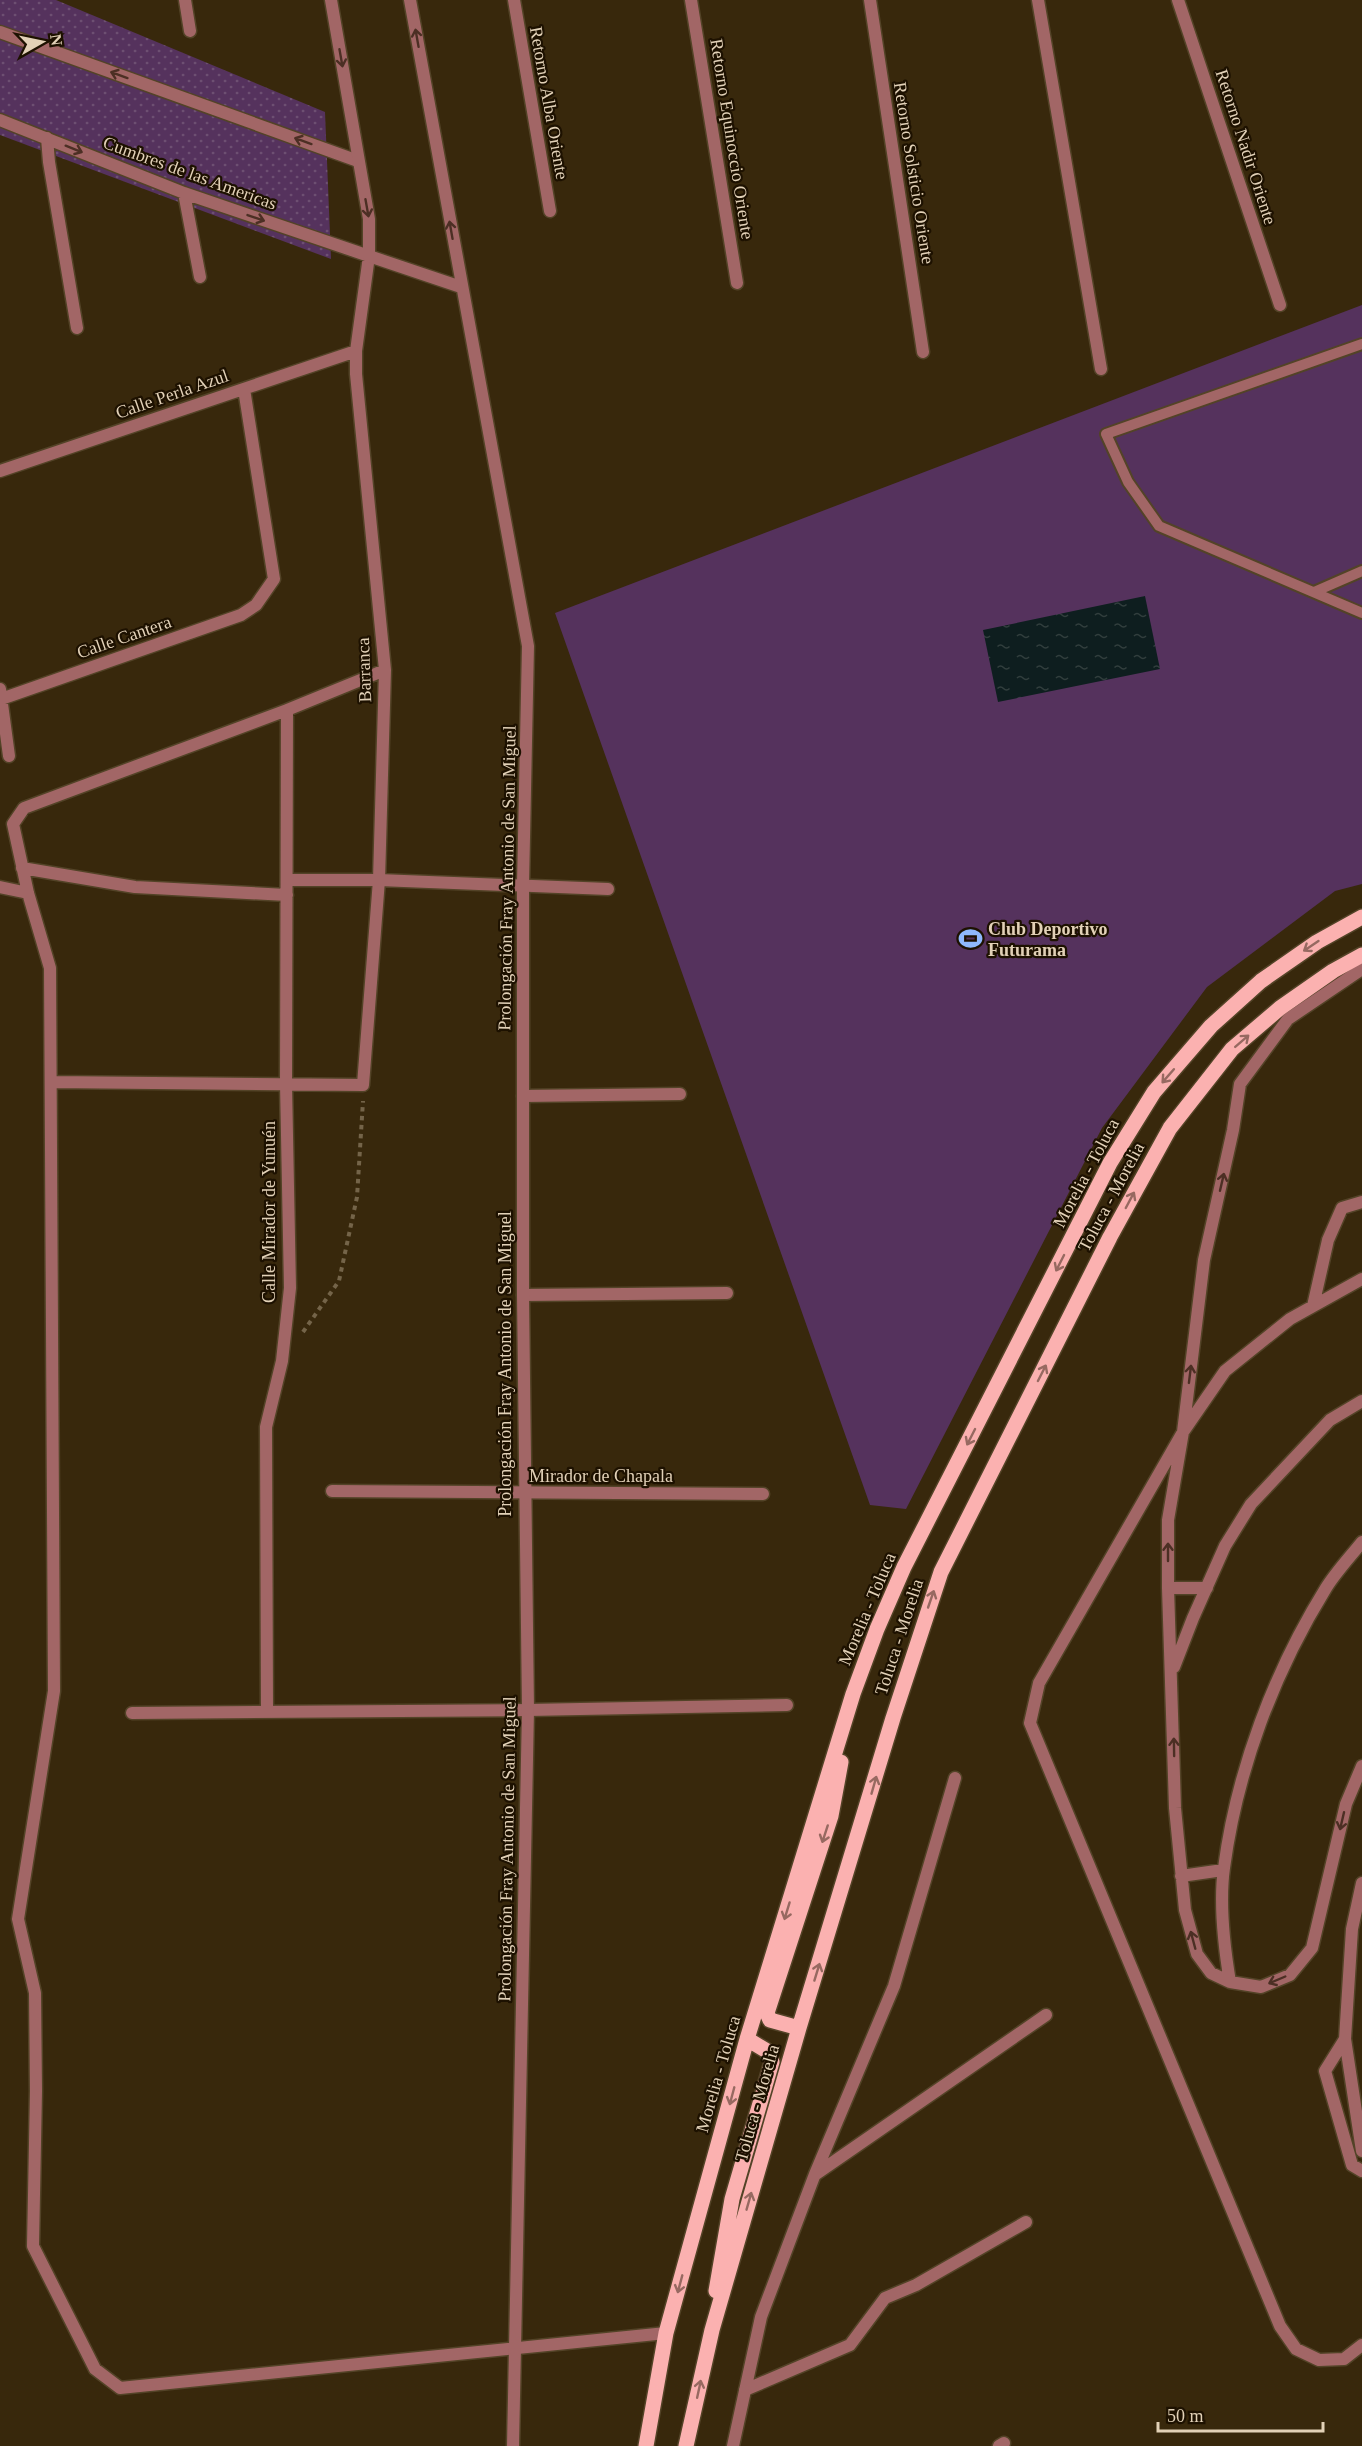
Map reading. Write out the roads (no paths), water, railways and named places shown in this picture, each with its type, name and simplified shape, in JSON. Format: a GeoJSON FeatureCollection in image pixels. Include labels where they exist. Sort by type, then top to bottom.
{"type":"FeatureCollection","features":[{"type":"Feature","properties":{"kind":"main road","name":"Morelia - Toluca"},"geometry":{"type":"LineString","coordinates":[[646,2446],[666,2333],[747,2039],[853,1694],[877,1629],[904,1567],[1110,1164],[1155,1092],[1211,1026],[1261,981],[1317,942],[1362,917]]}},
{"type":"Feature","properties":{"kind":"main road","name":"Toluca - Morelia"},"geometry":{"type":"LineString","coordinates":[[686,2446],[712,2330],[800,2028],[900,1695],[941,1572],[1135,1191],[1170,1128],[1232,1049],[1280,1008],[1333,971],[1362,955]]}},
{"type":"Feature","properties":{"kind":"main road"},"geometry":{"type":"LineString","coordinates":[[800,2028],[770,2020],[767,2013],[831,1816],[853,1694]]}},
{"type":"Feature","properties":{"kind":"main road"},"geometry":{"type":"LineString","coordinates":[[712,2330],[718,2267],[732,2199],[772,2062],[766,2051],[747,2039]]}},
{"type":"Feature","properties":{"kind":"street"},"geometry":{"type":"LineString","coordinates":[[185,0],[190,31]]}},
{"type":"Feature","properties":{"kind":"street","name":"Barranca"},"geometry":{"type":"LineString","coordinates":[[286,1084],[363,1085],[379,880],[385,670],[356,374],[356,351],[369,256],[369,219],[331,0]]}},
{"type":"Feature","properties":{"kind":"street","name":"Prolongación Fray Antonio de San Miguel"},"geometry":{"type":"LineString","coordinates":[[410,0],[528,646],[523,1096],[523,1494],[528,1710],[513,2446]]}},
{"type":"Feature","properties":{"kind":"street","name":"Retorno Alba Oriente"},"geometry":{"type":"LineString","coordinates":[[514,0],[550,211]]}},
{"type":"Feature","properties":{"kind":"street","name":"Retorno Equinoccio Oriente"},"geometry":{"type":"LineString","coordinates":[[691,0],[737,283]]}},
{"type":"Feature","properties":{"kind":"street","name":"Retorno Solsticio Oriente"},"geometry":{"type":"LineString","coordinates":[[870,0],[923,352]]}},
{"type":"Feature","properties":{"kind":"street"},"geometry":{"type":"LineString","coordinates":[[1038,0],[1101,369]]}},
{"type":"Feature","properties":{"kind":"street","name":"Retorno Nadir Oriente"},"geometry":{"type":"LineString","coordinates":[[1178,0],[1280,304]]}},
{"type":"Feature","properties":{"kind":"street"},"geometry":{"type":"LineString","coordinates":[[0,32],[358,161]]}},
{"type":"Feature","properties":{"kind":"street","name":"Cumbres de las Americas"},"geometry":{"type":"LineString","coordinates":[[0,120],[184,193],[461,287]]}},
{"type":"Feature","properties":{"kind":"street"},"geometry":{"type":"LineString","coordinates":[[47,138],[77,328]]}},
{"type":"Feature","properties":{"kind":"street"},"geometry":{"type":"LineString","coordinates":[[184,193],[200,277]]}},
{"type":"Feature","properties":{"kind":"street","name":"Calle Perla Azul"},"geometry":{"type":"LineString","coordinates":[[0,471],[356,351]]}},
{"type":"Feature","properties":{"kind":"street","name":"Calle Cantera"},"geometry":{"type":"LineString","coordinates":[[1,694],[241,615],[256,605],[274,579],[244,389]]}},
{"type":"Feature","properties":{"kind":"street"},"geometry":{"type":"LineString","coordinates":[[385,670],[287,710],[24,808],[13,824],[28,893],[50,968],[54,1691],[18,1919],[35,1993],[33,2246],[95,2369],[120,2388],[666,2333]]}},
{"type":"Feature","properties":{"kind":"street"},"geometry":{"type":"LineString","coordinates":[[1,694],[9,756]]}},
{"type":"Feature","properties":{"kind":"street","name":"Calle Mirador de Yunuén"},"geometry":{"type":"LineString","coordinates":[[267,1711],[266,1427],[282,1361],[290,1288],[286,1084],[287,710]]}},
{"type":"Feature","properties":{"kind":"street"},"geometry":{"type":"LineString","coordinates":[[22,868],[135,886],[287,895]]}},
{"type":"Feature","properties":{"kind":"street"},"geometry":{"type":"LineString","coordinates":[[288,880],[379,880],[608,889]]}},
{"type":"Feature","properties":{"kind":"street"},"geometry":{"type":"LineString","coordinates":[[0,888],[28,893]]}},
{"type":"Feature","properties":{"kind":"street"},"geometry":{"type":"LineString","coordinates":[[1362,969],[1288,1019],[1240,1084],[1233,1130],[1204,1260],[1183,1432],[1168,1520],[1168,1588],[1175,1808],[1181,1876],[1185,1911],[1197,1954],[1211,1973],[1230,1982],[1262,1987],[1290,1975],[1312,1948],[1347,1804],[1362,1766]]}},
{"type":"Feature","properties":{"kind":"street"},"geometry":{"type":"LineString","coordinates":[[51,1082],[286,1084]]}},
{"type":"Feature","properties":{"kind":"street"},"geometry":{"type":"LineString","coordinates":[[523,1096],[680,1094]]}},
{"type":"Feature","properties":{"kind":"street"},"geometry":{"type":"LineString","coordinates":[[1313,1306],[1328,1240],[1342,1208],[1362,1202]]}},
{"type":"Feature","properties":{"kind":"street"},"geometry":{"type":"LineString","coordinates":[[1362,1279],[1290,1319],[1225,1371],[1183,1432],[1039,1683],[1030,1723],[1280,2326],[1296,2349],[1319,2360],[1344,2359],[1362,2345]]}},
{"type":"Feature","properties":{"kind":"street"},"geometry":{"type":"LineString","coordinates":[[523,1296],[727,1293]]}},
{"type":"Feature","properties":{"kind":"street"},"geometry":{"type":"LineString","coordinates":[[1172,1671],[1225,1546],[1251,1504],[1330,1420],[1362,1401]]}},
{"type":"Feature","properties":{"kind":"street","name":"Mirador de Chapala"},"geometry":{"type":"LineString","coordinates":[[332,1491],[763,1494]]}},
{"type":"Feature","properties":{"kind":"street"},"geometry":{"type":"LineString","coordinates":[[1230,1982],[1223,1945],[1223,1870],[1241,1778],[1277,1680],[1326,1587],[1362,1542]]}},
{"type":"Feature","properties":{"kind":"street"},"geometry":{"type":"LineString","coordinates":[[1168,1588],[1207,1588]]}},
{"type":"Feature","properties":{"kind":"street"},"geometry":{"type":"LineString","coordinates":[[132,1713],[528,1710],[787,1705]]}},
{"type":"Feature","properties":{"kind":"street"},"geometry":{"type":"LineString","coordinates":[[734,2446],[760,2317],[814,2174],[894,1986],[955,1778]]}},
{"type":"Feature","properties":{"kind":"street"},"geometry":{"type":"LineString","coordinates":[[1181,1876],[1223,1870]]}},
{"type":"Feature","properties":{"kind":"street"},"geometry":{"type":"LineString","coordinates":[[1362,1883],[1352,1929],[1345,2039],[1362,2151]]}},
{"type":"Feature","properties":{"kind":"street"},"geometry":{"type":"LineString","coordinates":[[814,2174],[1046,2015]]}},
{"type":"Feature","properties":{"kind":"street"},"geometry":{"type":"LineString","coordinates":[[1345,2039],[1325,2071],[1352,2165],[1362,2171]]}},
{"type":"Feature","properties":{"kind":"street"},"geometry":{"type":"LineString","coordinates":[[745,2390],[850,2344],[885,2298],[916,2285],[1026,2222]]}},
{"type":"Feature","properties":{"kind":"lane"},"geometry":{"type":"LineString","coordinates":[[1362,344],[1106,434],[1128,482],[1158,526],[1362,613]]}},
{"type":"Feature","properties":{"kind":"lane"},"geometry":{"type":"LineString","coordinates":[[1314,592],[1362,572]]}},
{"type":"Feature","properties":{"kind":"water"},"geometry":{"type":"Polygon","coordinates":[[[1145,596],[1160,669],[998,702],[983,630],[1145,596]]]}},
{"type":"Feature","properties":{"kind":"place","name":"Club Deportivo Futurama"},"geometry":{"type":"Point","coordinates":[970,939]}}]}
